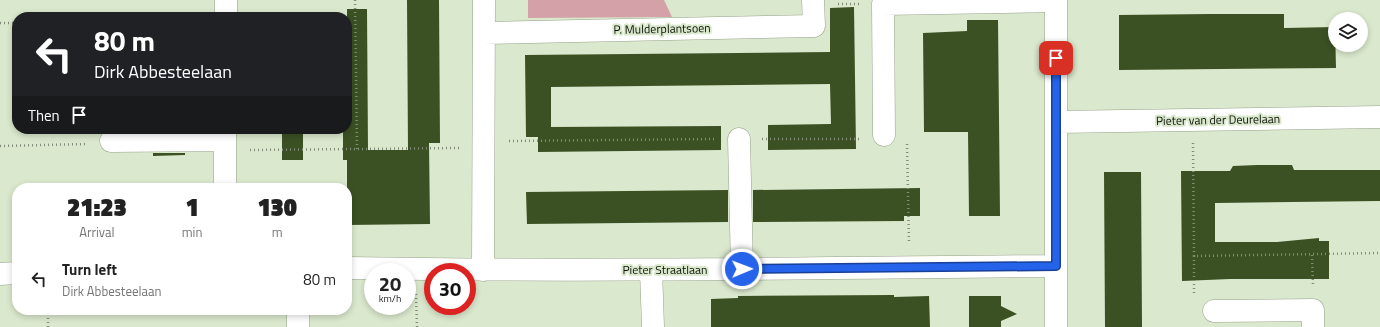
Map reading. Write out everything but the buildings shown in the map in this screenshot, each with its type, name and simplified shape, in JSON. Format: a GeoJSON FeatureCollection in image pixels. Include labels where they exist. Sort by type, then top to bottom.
{"type":"FeatureCollection","features":[{"type":"Feature","properties":{"kind":"street"},"geometry":{"type":"LineString","coordinates":[[226,0],[226,12]]}},
{"type":"Feature","properties":{"kind":"street"},"geometry":{"type":"LineString","coordinates":[[483,270],[484,0]]}},
{"type":"Feature","properties":{"kind":"street"},"geometry":{"type":"LineString","coordinates":[[884,136],[883,4],[1056,1],[1056,327]]}},
{"type":"Feature","properties":{"kind":"street","name":"P. Mulderplantsoen"},"geometry":{"type":"LineString","coordinates":[[484,33],[814,26],[813,2]]}},
{"type":"Feature","properties":{"kind":"street","name":"Pieter van der Deurelaan"},"geometry":{"type":"LineString","coordinates":[[1057,122],[1380,117]]}},
{"type":"Feature","properties":{"kind":"street"},"geometry":{"type":"LineString","coordinates":[[739,138],[742,269]]}},
{"type":"Feature","properties":{"kind":"street"},"geometry":{"type":"LineString","coordinates":[[102,142],[225,140],[225,183]]}},
{"type":"Feature","properties":{"kind":"street","name":"Pieter Straatlaan"},"geometry":{"type":"LineString","coordinates":[[416,269],[651,270],[1056,266]]}},
{"type":"Feature","properties":{"kind":"street","name":"Pieter Straatlaan"},"geometry":{"type":"LineString","coordinates":[[352,268],[364,268]]}},
{"type":"Feature","properties":{"kind":"street"},"geometry":{"type":"LineString","coordinates":[[651,270],[653,327]]}},
{"type":"Feature","properties":{"kind":"street"},"geometry":{"type":"LineString","coordinates":[[0,274],[12,273]]}},
{"type":"Feature","properties":{"kind":"street"},"geometry":{"type":"LineString","coordinates":[[1214,311],[1313,319]]}},
{"type":"Feature","properties":{"kind":"street"},"geometry":{"type":"LineString","coordinates":[[298,315],[298,327]]}},
{"type":"Feature","properties":{"kind":"path"},"geometry":{"type":"LineString","coordinates":[[355,0],[357,149]]}},
{"type":"Feature","properties":{"kind":"path"},"geometry":{"type":"LineString","coordinates":[[813,2],[883,4]]}},
{"type":"Feature","properties":{"kind":"path"},"geometry":{"type":"LineString","coordinates":[[0,23],[12,23]]}},
{"type":"Feature","properties":{"kind":"path"},"geometry":{"type":"LineString","coordinates":[[1193,120],[1194,296]]}},
{"type":"Feature","properties":{"kind":"path"},"geometry":{"type":"LineString","coordinates":[[225,140],[357,149],[483,148],[504,141],[860,138],[907,135],[910,268]]}},
{"type":"Feature","properties":{"kind":"path"},"geometry":{"type":"LineString","coordinates":[[0,146],[102,142]]}},
{"type":"Feature","properties":{"kind":"path"},"geometry":{"type":"LineString","coordinates":[[1194,256],[1380,254]]}},
{"type":"Feature","properties":{"kind":"path"},"geometry":{"type":"LineString","coordinates":[[1312,255],[1313,319]]}},
{"type":"Feature","properties":{"kind":"path"},"geometry":{"type":"LineString","coordinates":[[416,269],[417,327]]}},
{"type":"Feature","properties":{"kind":"path"},"geometry":{"type":"LineString","coordinates":[[48,315],[48,327]]}},
{"type":"Feature","properties":{"kind":"shaded area"},"geometry":{"type":"Polygon","coordinates":[[[528,0],[664,0],[672,17],[528,18],[528,0]]]}},
{"type":"Feature","properties":{"kind":"route"},"geometry":{"type":"LineString","coordinates":[[742,269],[1056,266],[1056,58]]}}]}
